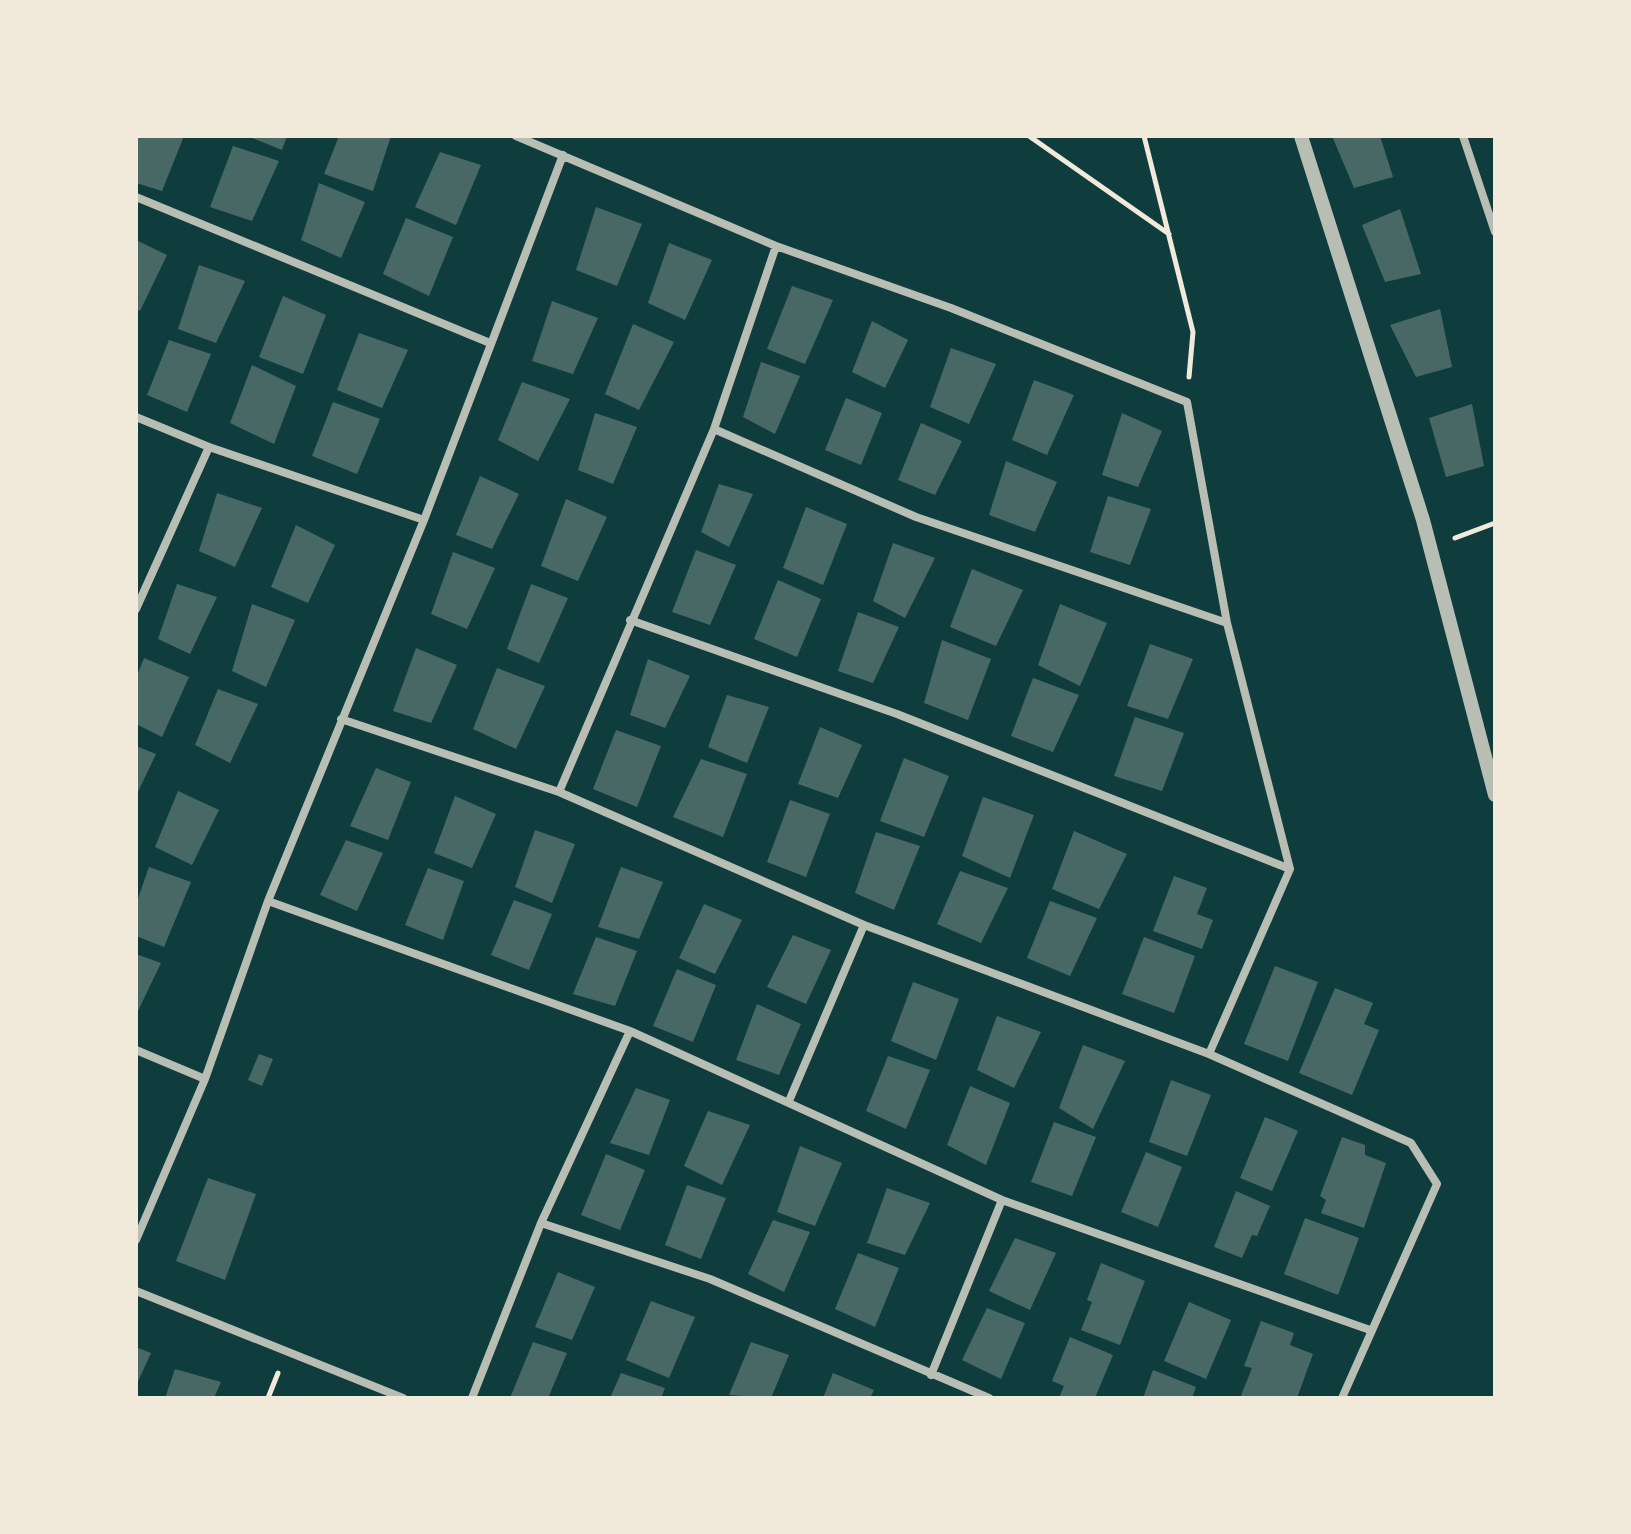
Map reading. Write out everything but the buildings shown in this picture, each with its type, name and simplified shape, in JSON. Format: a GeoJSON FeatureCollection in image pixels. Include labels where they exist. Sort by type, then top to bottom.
{"type":"FeatureCollection","features":[{"type":"Feature","properties":{"kind":"street"},"geometry":{"type":"LineString","coordinates":[[516,136],[776,246],[951,308],[1187,402],[1227,623],[1290,869],[1209,1054]]}},
{"type":"Feature","properties":{"kind":"street"},"geometry":{"type":"LineString","coordinates":[[1301,136],[1430,546],[1495,795]]}},
{"type":"Feature","properties":{"kind":"street"},"geometry":{"type":"LineString","coordinates":[[1463,136],[1495,232]]}},
{"type":"Feature","properties":{"kind":"street"},"geometry":{"type":"LineString","coordinates":[[136,1240],[205,1079],[268,901],[424,520],[563,155]]}},
{"type":"Feature","properties":{"kind":"street"},"geometry":{"type":"LineString","coordinates":[[136,197],[490,343]]}},
{"type":"Feature","properties":{"kind":"street"},"geometry":{"type":"LineString","coordinates":[[559,792],[714,429],[776,246]]}},
{"type":"Feature","properties":{"kind":"street"},"geometry":{"type":"LineString","coordinates":[[136,417],[209,447],[424,520]]}},
{"type":"Feature","properties":{"kind":"street"},"geometry":{"type":"LineString","coordinates":[[714,429],[916,517],[1227,623]]}},
{"type":"Feature","properties":{"kind":"street"},"geometry":{"type":"LineString","coordinates":[[136,609],[209,447]]}},
{"type":"Feature","properties":{"kind":"street"},"geometry":{"type":"LineString","coordinates":[[630,620],[897,714],[1290,869]]}},
{"type":"Feature","properties":{"kind":"street"},"geometry":{"type":"LineString","coordinates":[[341,719],[559,792],[864,925],[1209,1054],[1411,1143],[1437,1184],[1342,1398]]}},
{"type":"Feature","properties":{"kind":"street"},"geometry":{"type":"LineString","coordinates":[[268,901],[630,1031],[1002,1200],[1370,1330]]}},
{"type":"Feature","properties":{"kind":"street"},"geometry":{"type":"LineString","coordinates":[[789,1101],[864,925]]}},
{"type":"Feature","properties":{"kind":"street"},"geometry":{"type":"LineString","coordinates":[[472,1398],[541,1223],[630,1031]]}},
{"type":"Feature","properties":{"kind":"street"},"geometry":{"type":"LineString","coordinates":[[136,1050],[205,1079]]}},
{"type":"Feature","properties":{"kind":"street"},"geometry":{"type":"LineString","coordinates":[[931,1375],[1002,1200]]}},
{"type":"Feature","properties":{"kind":"street"},"geometry":{"type":"LineString","coordinates":[[541,1223],[710,1279],[989,1398]]}},
{"type":"Feature","properties":{"kind":"street"},"geometry":{"type":"LineString","coordinates":[[136,1291],[403,1398]]}},
{"type":"Feature","properties":{"kind":"path"},"geometry":{"type":"LineString","coordinates":[[1029,136],[1169,234]]}},
{"type":"Feature","properties":{"kind":"path"},"geometry":{"type":"LineString","coordinates":[[1144,136],[1193,332],[1187,402]]}},
{"type":"Feature","properties":{"kind":"path"},"geometry":{"type":"LineString","coordinates":[[1430,546],[1495,523]]}}]}
